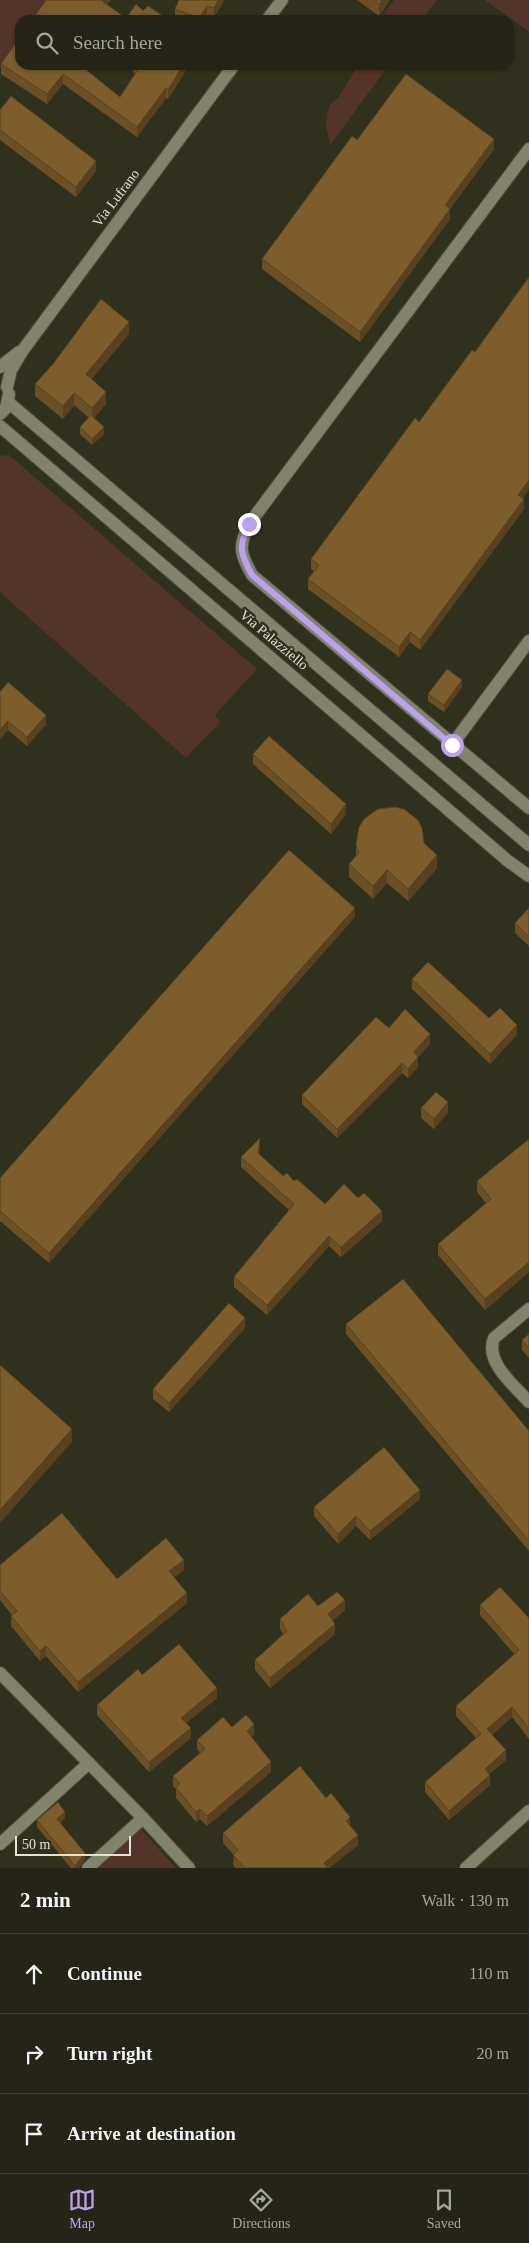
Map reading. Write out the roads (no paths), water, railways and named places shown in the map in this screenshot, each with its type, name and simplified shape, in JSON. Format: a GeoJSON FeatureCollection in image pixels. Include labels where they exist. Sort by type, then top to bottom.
{"type":"FeatureCollection","features":[{"type":"Feature","properties":{"kind":"street"},"geometry":{"type":"LineString","coordinates":[[271,15],[282,0]]}},
{"type":"Feature","properties":{"kind":"street","name":"Via Lufrano"},"geometry":{"type":"LineString","coordinates":[[23,350],[230,70]]}},
{"type":"Feature","properties":{"kind":"street"},"geometry":{"type":"LineString","coordinates":[[529,149],[249,524],[241,542],[242,557],[252,575],[529,808]]}},
{"type":"Feature","properties":{"kind":"street"},"geometry":{"type":"LineString","coordinates":[[0,367],[23,350]]}},
{"type":"Feature","properties":{"kind":"street"},"geometry":{"type":"LineString","coordinates":[[0,414],[8,402],[4,383],[23,350]]}},
{"type":"Feature","properties":{"kind":"street","name":"Via Palazziello"},"geometry":{"type":"LineString","coordinates":[[8,402],[529,845]]}},
{"type":"Feature","properties":{"kind":"street","name":"Via Palazziello"},"geometry":{"type":"LineString","coordinates":[[0,426],[508,861],[529,876]]}},
{"type":"Feature","properties":{"kind":"street"},"geometry":{"type":"LineString","coordinates":[[452,745],[529,641]]}},
{"type":"Feature","properties":{"kind":"street"},"geometry":{"type":"LineString","coordinates":[[529,1309],[494,1338],[492,1354],[496,1363],[529,1402]]}},
{"type":"Feature","properties":{"kind":"street"},"geometry":{"type":"LineString","coordinates":[[0,1672],[143,1818],[187,1867]]}},
{"type":"Feature","properties":{"kind":"street"},"geometry":{"type":"LineString","coordinates":[[0,1844],[89,1763]]}},
{"type":"Feature","properties":{"kind":"street"},"geometry":{"type":"LineString","coordinates":[[466,1868],[529,1811]]}},
{"type":"Feature","properties":{"kind":"street"},"geometry":{"type":"LineString","coordinates":[[88,1868],[143,1818]]}}]}
